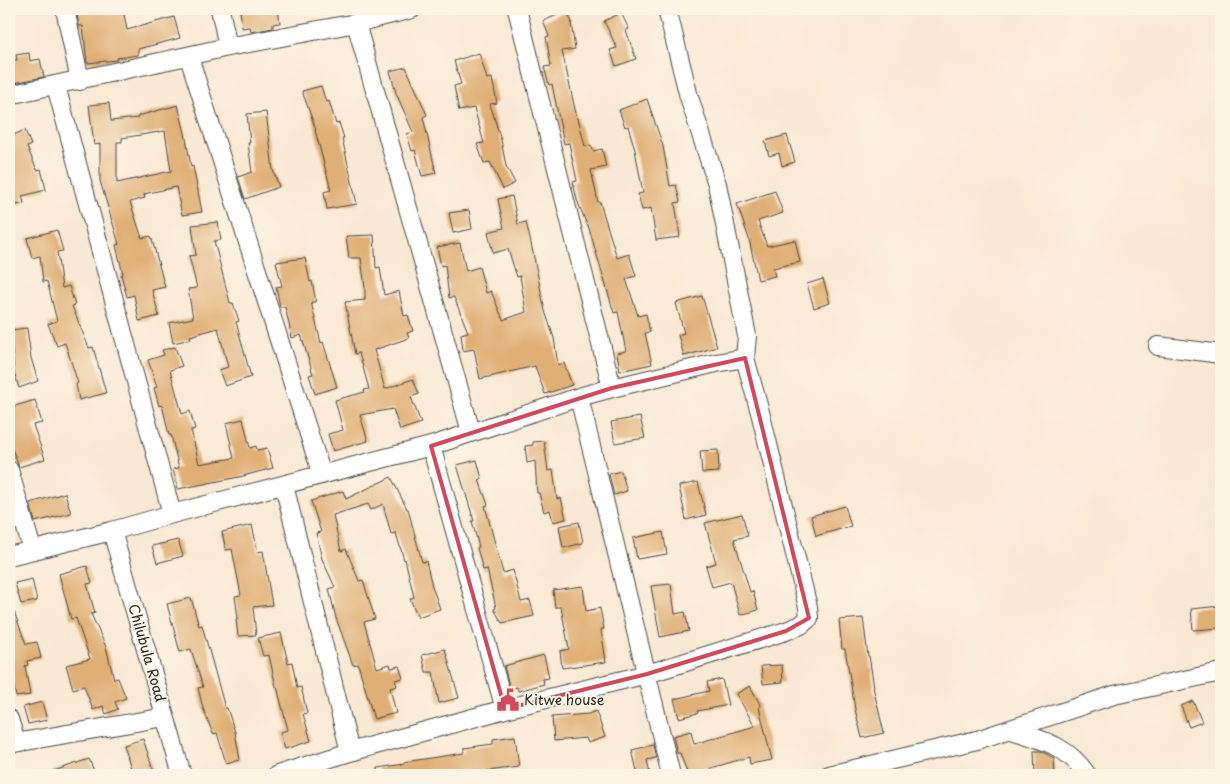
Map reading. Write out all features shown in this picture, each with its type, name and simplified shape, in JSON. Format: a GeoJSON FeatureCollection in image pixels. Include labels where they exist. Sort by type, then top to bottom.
{"type":"FeatureCollection","features":[{"type":"Feature","properties":{"kind":"street"},"geometry":{"type":"LineString","coordinates":[[65,9],[80,81]]}},
{"type":"Feature","properties":{"kind":"street"},"geometry":{"type":"LineString","coordinates":[[220,9],[228,47]]}},
{"type":"Feature","properties":{"kind":"street"},"geometry":{"type":"LineString","coordinates":[[9,95],[366,17],[412,9]]}},
{"type":"Feature","properties":{"kind":"street"},"geometry":{"type":"LineString","coordinates":[[517,9],[612,388]]}},
{"type":"Feature","properties":{"kind":"street"},"geometry":{"type":"LineString","coordinates":[[277,775],[350,752],[505,709],[647,674],[786,631],[801,625],[809,618],[808,607],[761,416],[745,358],[748,336],[716,184],[690,97],[667,9]]}},
{"type":"Feature","properties":{"kind":"street"},"geometry":{"type":"LineString","coordinates":[[366,17],[471,432]]}},
{"type":"Feature","properties":{"kind":"street"},"geometry":{"type":"LineString","coordinates":[[189,56],[322,475]]}},
{"type":"Feature","properties":{"kind":"street"},"geometry":{"type":"LineString","coordinates":[[56,86],[172,514]]}},
{"type":"Feature","properties":{"kind":"street"},"geometry":{"type":"LineString","coordinates":[[1158,346],[1221,354]]}},
{"type":"Feature","properties":{"kind":"street"},"geometry":{"type":"LineString","coordinates":[[9,556],[112,531],[431,446],[612,388],[716,363],[745,358]]}},
{"type":"Feature","properties":{"kind":"street"},"geometry":{"type":"LineString","coordinates":[[579,398],[671,775]]}},
{"type":"Feature","properties":{"kind":"street"},"geometry":{"type":"LineString","coordinates":[[431,446],[505,709]]}},
{"type":"Feature","properties":{"kind":"street"},"geometry":{"type":"LineString","coordinates":[[9,470],[32,549]]}},
{"type":"Feature","properties":{"kind":"street"},"geometry":{"type":"LineString","coordinates":[[284,485],[350,752]]}},
{"type":"Feature","properties":{"kind":"street","name":"Chilubula Road"},"geometry":{"type":"LineString","coordinates":[[112,531],[182,775]]}},
{"type":"Feature","properties":{"kind":"street"},"geometry":{"type":"LineString","coordinates":[[829,775],[977,740],[1114,695],[1221,672]]}},
{"type":"Feature","properties":{"kind":"street"},"geometry":{"type":"LineString","coordinates":[[9,719],[12,743],[165,717]]}},
{"type":"Feature","properties":{"kind":"street"},"geometry":{"type":"LineString","coordinates":[[1011,730],[1051,742],[1071,755],[1087,775]]}},
{"type":"Feature","properties":{"kind":"highlighted area"},"geometry":{"type":"Polygon","coordinates":[[[745,358],[809,618],[786,631],[647,674],[505,709],[431,446],[612,388],[745,358]]]}},
{"type":"Feature","properties":{"kind":"building"},"geometry":{"type":"Polygon","coordinates":[[[76,9],[123,9],[127,30],[174,17],[180,38],[138,49],[138,55],[117,58],[117,60],[87,63],[83,26],[79,26],[76,9]]]}},
{"type":"Feature","properties":{"kind":"building"},"geometry":{"type":"Polygon","coordinates":[[[240,9],[278,9],[280,23],[273,24],[273,28],[251,32],[250,27],[242,28],[240,9]]]}},
{"type":"Feature","properties":{"kind":"building"},"geometry":{"type":"Polygon","coordinates":[[[567,11],[572,23],[575,49],[562,51],[577,118],[585,146],[591,145],[593,151],[602,149],[606,167],[591,170],[598,202],[600,202],[617,258],[629,254],[636,276],[626,279],[638,316],[646,314],[650,332],[645,333],[652,364],[620,371],[617,353],[626,351],[618,312],[614,313],[588,225],[577,200],[573,182],[577,181],[569,143],[564,144],[552,84],[549,85],[544,67],[551,66],[546,37],[549,36],[543,21],[567,11]]]}},
{"type":"Feature","properties":{"kind":"building"},"geometry":{"type":"Polygon","coordinates":[[[621,13],[629,29],[626,30],[636,59],[616,66],[610,50],[617,48],[604,21],[621,13]]]}},
{"type":"Feature","properties":{"kind":"building"},"geometry":{"type":"Polygon","coordinates":[[[29,53],[30,61],[40,59],[44,77],[9,84],[9,61],[17,60],[16,55],[29,53]]]}},
{"type":"Feature","properties":{"kind":"building"},"geometry":{"type":"Polygon","coordinates":[[[479,53],[487,79],[492,78],[497,103],[490,104],[501,140],[506,166],[515,183],[503,189],[490,162],[484,163],[477,144],[484,143],[474,108],[459,111],[454,86],[461,84],[454,61],[479,53]]]}},
{"type":"Feature","properties":{"kind":"building"},"geometry":{"type":"Polygon","coordinates":[[[406,67],[427,115],[423,117],[436,173],[422,176],[415,150],[412,151],[407,134],[413,132],[396,93],[390,71],[406,67]]]}},
{"type":"Feature","properties":{"kind":"building"},"geometry":{"type":"Polygon","coordinates":[[[321,86],[326,102],[329,101],[336,124],[339,123],[344,138],[342,138],[357,204],[327,209],[324,192],[331,190],[316,130],[302,91],[321,86]]]}},
{"type":"Feature","properties":{"kind":"building"},"geometry":{"type":"Polygon","coordinates":[[[647,99],[663,146],[670,186],[676,185],[680,202],[675,203],[680,237],[656,240],[651,208],[642,210],[638,194],[643,193],[635,150],[628,126],[625,127],[619,110],[647,99]]]}},
{"type":"Feature","properties":{"kind":"building"},"geometry":{"type":"Polygon","coordinates":[[[109,103],[111,121],[138,118],[138,116],[178,105],[202,212],[182,215],[176,187],[144,194],[145,198],[130,202],[142,238],[151,236],[165,287],[152,290],[159,316],[139,321],[134,295],[127,297],[116,245],[119,244],[100,181],[100,144],[94,145],[89,105],[109,103]],[[165,131],[122,138],[122,142],[117,142],[117,183],[171,171],[165,131]]]}},
{"type":"Feature","properties":{"kind":"building"},"geometry":{"type":"Polygon","coordinates":[[[266,112],[273,170],[279,187],[245,199],[238,177],[252,172],[247,114],[266,112]]]}},
{"type":"Feature","properties":{"kind":"building"},"geometry":{"type":"Polygon","coordinates":[[[25,130],[31,145],[27,147],[37,170],[41,169],[46,190],[22,196],[24,203],[9,207],[9,163],[11,163],[9,137],[25,130]]]}},
{"type":"Feature","properties":{"kind":"building"},"geometry":{"type":"Polygon","coordinates":[[[787,135],[795,162],[782,166],[779,153],[769,156],[765,141],[787,135]]]}},
{"type":"Feature","properties":{"kind":"building"},"geometry":{"type":"Polygon","coordinates":[[[775,191],[783,213],[758,221],[767,246],[795,240],[800,262],[773,268],[775,276],[758,280],[749,239],[737,204],[775,191]]]}},
{"type":"Feature","properties":{"kind":"building"},"geometry":{"type":"Polygon","coordinates":[[[512,196],[518,224],[526,222],[545,311],[554,338],[558,365],[564,363],[572,385],[545,394],[535,366],[480,379],[474,349],[463,351],[461,334],[468,332],[454,297],[449,298],[445,265],[441,266],[437,247],[460,243],[466,271],[479,267],[486,293],[491,291],[503,320],[526,312],[520,276],[517,277],[508,249],[493,253],[488,232],[504,228],[498,199],[512,196]]]}},
{"type":"Feature","properties":{"kind":"building"},"geometry":{"type":"Polygon","coordinates":[[[469,210],[472,229],[453,233],[449,213],[469,210]]]}},
{"type":"Feature","properties":{"kind":"building"},"geometry":{"type":"Polygon","coordinates":[[[218,222],[221,240],[214,241],[230,303],[233,303],[239,321],[236,322],[251,377],[225,386],[219,370],[228,367],[218,328],[190,336],[191,339],[173,343],[169,323],[193,318],[188,289],[197,288],[189,256],[196,255],[192,225],[218,222]]]}},
{"type":"Feature","properties":{"kind":"building"},"geometry":{"type":"Polygon","coordinates":[[[57,230],[63,251],[57,252],[62,288],[69,286],[75,305],[72,306],[89,348],[93,347],[106,393],[79,400],[76,384],[78,383],[65,343],[57,346],[48,324],[57,321],[47,281],[43,282],[40,256],[32,258],[27,238],[57,230]]]}},
{"type":"Feature","properties":{"kind":"building"},"geometry":{"type":"Polygon","coordinates":[[[374,235],[376,268],[380,267],[384,295],[399,291],[404,316],[408,315],[413,331],[407,333],[409,338],[374,350],[385,389],[413,379],[419,394],[411,397],[421,423],[400,430],[393,409],[360,415],[368,441],[333,451],[328,434],[343,430],[335,400],[365,392],[364,390],[369,389],[359,353],[355,354],[345,302],[365,300],[361,258],[349,258],[346,236],[374,235]]]}},
{"type":"Feature","properties":{"kind":"building"},"geometry":{"type":"Polygon","coordinates":[[[305,258],[316,302],[311,302],[321,343],[323,342],[337,387],[315,394],[309,375],[313,374],[301,335],[292,338],[285,307],[280,307],[276,287],[282,286],[276,262],[305,258]]]}},
{"type":"Feature","properties":{"kind":"building"},"geometry":{"type":"Polygon","coordinates":[[[823,279],[830,303],[814,308],[807,284],[823,279]]]}},
{"type":"Feature","properties":{"kind":"building"},"geometry":{"type":"Polygon","coordinates":[[[702,296],[717,347],[684,356],[678,335],[684,333],[676,303],[702,296]]]}},
{"type":"Feature","properties":{"kind":"building"},"geometry":{"type":"Polygon","coordinates":[[[27,328],[31,358],[38,381],[19,388],[14,372],[10,330],[27,328]]]}},
{"type":"Feature","properties":{"kind":"building"},"geometry":{"type":"Polygon","coordinates":[[[175,347],[182,366],[170,370],[182,414],[190,411],[195,429],[191,430],[199,464],[234,458],[226,423],[243,419],[250,448],[256,446],[257,450],[267,448],[273,468],[178,489],[173,469],[179,468],[162,405],[159,406],[154,388],[157,387],[148,360],[164,355],[162,350],[175,347]]]}},
{"type":"Feature","properties":{"kind":"building"},"geometry":{"type":"Polygon","coordinates":[[[35,400],[42,423],[33,425],[45,459],[19,467],[9,441],[9,408],[35,400]]]}},
{"type":"Feature","properties":{"kind":"building"},"geometry":{"type":"Polygon","coordinates":[[[640,417],[645,438],[615,443],[611,422],[640,417]]]}},
{"type":"Feature","properties":{"kind":"building"},"geometry":{"type":"Polygon","coordinates":[[[544,441],[548,471],[553,470],[557,499],[561,498],[566,519],[553,522],[550,510],[544,512],[539,493],[537,493],[535,461],[527,463],[525,446],[533,445],[533,442],[544,441]]]}},
{"type":"Feature","properties":{"kind":"building"},"geometry":{"type":"Polygon","coordinates":[[[718,450],[719,472],[702,473],[700,451],[718,450]]]}},
{"type":"Feature","properties":{"kind":"building"},"geometry":{"type":"Polygon","coordinates":[[[477,460],[482,479],[479,480],[488,505],[485,506],[503,573],[513,570],[521,602],[530,600],[534,616],[502,623],[494,609],[496,608],[487,569],[483,570],[472,521],[474,521],[457,465],[477,460]]]}},
{"type":"Feature","properties":{"kind":"building"},"geometry":{"type":"Polygon","coordinates":[[[621,471],[627,491],[614,495],[609,474],[621,471]]]}},
{"type":"Feature","properties":{"kind":"building"},"geometry":{"type":"Polygon","coordinates":[[[391,477],[408,509],[422,562],[426,561],[440,609],[418,617],[410,599],[414,597],[405,559],[396,533],[391,534],[383,504],[371,510],[368,504],[333,515],[341,551],[346,549],[359,581],[363,580],[375,619],[364,622],[377,668],[390,664],[391,668],[399,666],[403,678],[395,680],[397,686],[390,688],[396,713],[374,719],[358,664],[353,665],[336,618],[329,589],[335,587],[322,559],[316,533],[321,532],[311,501],[343,491],[346,499],[391,477]]]}},
{"type":"Feature","properties":{"kind":"building"},"geometry":{"type":"Polygon","coordinates":[[[698,482],[706,515],[686,520],[679,486],[698,482]]]}},
{"type":"Feature","properties":{"kind":"building"},"geometry":{"type":"Polygon","coordinates":[[[65,493],[71,513],[35,522],[30,503],[65,493]]]}},
{"type":"Feature","properties":{"kind":"building"},"geometry":{"type":"Polygon","coordinates":[[[845,506],[851,526],[816,536],[811,516],[845,506]]]}},
{"type":"Feature","properties":{"kind":"building"},"geometry":{"type":"Polygon","coordinates":[[[742,514],[748,536],[734,539],[750,592],[753,591],[758,610],[740,615],[731,582],[712,587],[706,566],[716,563],[705,523],[742,514]]]}},
{"type":"Feature","properties":{"kind":"building"},"geometry":{"type":"Polygon","coordinates":[[[579,522],[583,543],[563,548],[559,526],[579,522]]]}},
{"type":"Feature","properties":{"kind":"building"},"geometry":{"type":"Polygon","coordinates":[[[252,525],[258,552],[263,551],[272,605],[253,607],[256,635],[238,636],[235,596],[241,595],[232,549],[226,550],[222,532],[252,525]]]}},
{"type":"Feature","properties":{"kind":"building"},"geometry":{"type":"Polygon","coordinates":[[[663,532],[667,554],[637,559],[633,538],[663,532]]]}},
{"type":"Feature","properties":{"kind":"building"},"geometry":{"type":"Polygon","coordinates":[[[178,540],[183,556],[157,563],[152,546],[178,540]]]}},
{"type":"Feature","properties":{"kind":"building"},"geometry":{"type":"Polygon","coordinates":[[[87,566],[92,583],[87,584],[95,613],[91,614],[106,647],[114,679],[118,678],[126,698],[115,702],[118,709],[106,714],[103,706],[93,710],[84,686],[73,689],[66,665],[90,659],[76,618],[71,619],[59,574],[87,566]]]}},
{"type":"Feature","properties":{"kind":"building"},"geometry":{"type":"Polygon","coordinates":[[[32,579],[37,601],[21,604],[15,583],[32,579]]]}},
{"type":"Feature","properties":{"kind":"building"},"geometry":{"type":"Polygon","coordinates":[[[671,584],[675,614],[685,612],[689,631],[660,637],[651,586],[671,584]]]}},
{"type":"Feature","properties":{"kind":"building"},"geometry":{"type":"Polygon","coordinates":[[[583,586],[586,611],[600,608],[604,629],[601,629],[606,662],[562,668],[560,651],[569,649],[561,607],[555,607],[553,590],[583,586]]]}},
{"type":"Feature","properties":{"kind":"building"},"geometry":{"type":"Polygon","coordinates":[[[191,598],[199,626],[202,625],[225,708],[227,708],[235,732],[240,760],[226,763],[217,733],[213,734],[203,708],[198,688],[203,687],[191,649],[180,652],[167,604],[191,598]]]}},
{"type":"Feature","properties":{"kind":"building"},"geometry":{"type":"Polygon","coordinates":[[[10,601],[26,644],[37,642],[41,658],[27,661],[28,665],[25,666],[30,695],[16,697],[11,666],[9,667],[10,601]]]}},
{"type":"Feature","properties":{"kind":"building"},"geometry":{"type":"Polygon","coordinates":[[[1221,606],[1221,628],[1193,630],[1191,609],[1221,606]]]}},
{"type":"Feature","properties":{"kind":"building"},"geometry":{"type":"Polygon","coordinates":[[[863,618],[873,687],[884,733],[862,738],[845,649],[842,649],[839,620],[863,618]]]}},
{"type":"Feature","properties":{"kind":"building"},"geometry":{"type":"Polygon","coordinates":[[[281,633],[288,663],[292,662],[297,688],[301,687],[307,713],[303,714],[311,741],[285,749],[280,732],[288,730],[269,655],[263,656],[258,638],[281,633]]]}},
{"type":"Feature","properties":{"kind":"building"},"geometry":{"type":"Polygon","coordinates":[[[445,649],[459,698],[439,703],[433,672],[426,672],[422,655],[445,649]]]}},
{"type":"Feature","properties":{"kind":"building"},"geometry":{"type":"Polygon","coordinates":[[[544,655],[549,678],[543,679],[544,684],[518,691],[517,687],[510,689],[504,666],[544,655]]]}},
{"type":"Feature","properties":{"kind":"building"},"geometry":{"type":"Polygon","coordinates":[[[782,665],[783,682],[763,684],[761,666],[782,665]]]}},
{"type":"Feature","properties":{"kind":"building"},"geometry":{"type":"Polygon","coordinates":[[[722,679],[728,705],[697,711],[698,713],[679,718],[674,699],[709,691],[707,682],[722,679]]]}},
{"type":"Feature","properties":{"kind":"building"},"geometry":{"type":"Polygon","coordinates":[[[750,686],[761,706],[759,707],[772,760],[750,764],[749,757],[711,768],[713,772],[704,775],[688,775],[680,753],[677,753],[673,736],[691,731],[694,744],[755,726],[736,694],[750,686]]]}},
{"type":"Feature","properties":{"kind":"building"},"geometry":{"type":"Polygon","coordinates":[[[1193,701],[1202,722],[1189,727],[1181,706],[1193,701]]]}},
{"type":"Feature","properties":{"kind":"building"},"geometry":{"type":"Polygon","coordinates":[[[42,702],[47,720],[28,724],[23,707],[42,702]]]}},
{"type":"Feature","properties":{"kind":"building"},"geometry":{"type":"Polygon","coordinates":[[[596,711],[605,737],[588,743],[586,738],[554,741],[552,717],[588,714],[596,711]]]}},
{"type":"Feature","properties":{"kind":"building"},"geometry":{"type":"Polygon","coordinates":[[[515,736],[519,767],[487,771],[488,775],[468,775],[467,772],[439,775],[438,771],[412,775],[378,775],[378,768],[464,753],[464,748],[493,744],[493,739],[515,736]]]}},
{"type":"Feature","properties":{"kind":"building"},"geometry":{"type":"Polygon","coordinates":[[[143,739],[154,772],[144,775],[133,775],[124,745],[143,739]]]}},
{"type":"Feature","properties":{"kind":"building"},"geometry":{"type":"Polygon","coordinates":[[[653,745],[656,758],[647,760],[650,775],[638,775],[632,750],[653,745]]]}},
{"type":"Feature","properties":{"kind":"building"},"geometry":{"type":"Polygon","coordinates":[[[1034,751],[1040,751],[1054,758],[1055,775],[1035,775],[1034,751]]]}},
{"type":"Feature","properties":{"kind":"building"},"geometry":{"type":"Polygon","coordinates":[[[89,759],[94,771],[90,772],[91,775],[49,775],[48,773],[89,759]]]}},
{"type":"Feature","properties":{"kind":"place","name":"Kitwe house"},"geometry":{"type":"Point","coordinates":[508,700]}}]}
